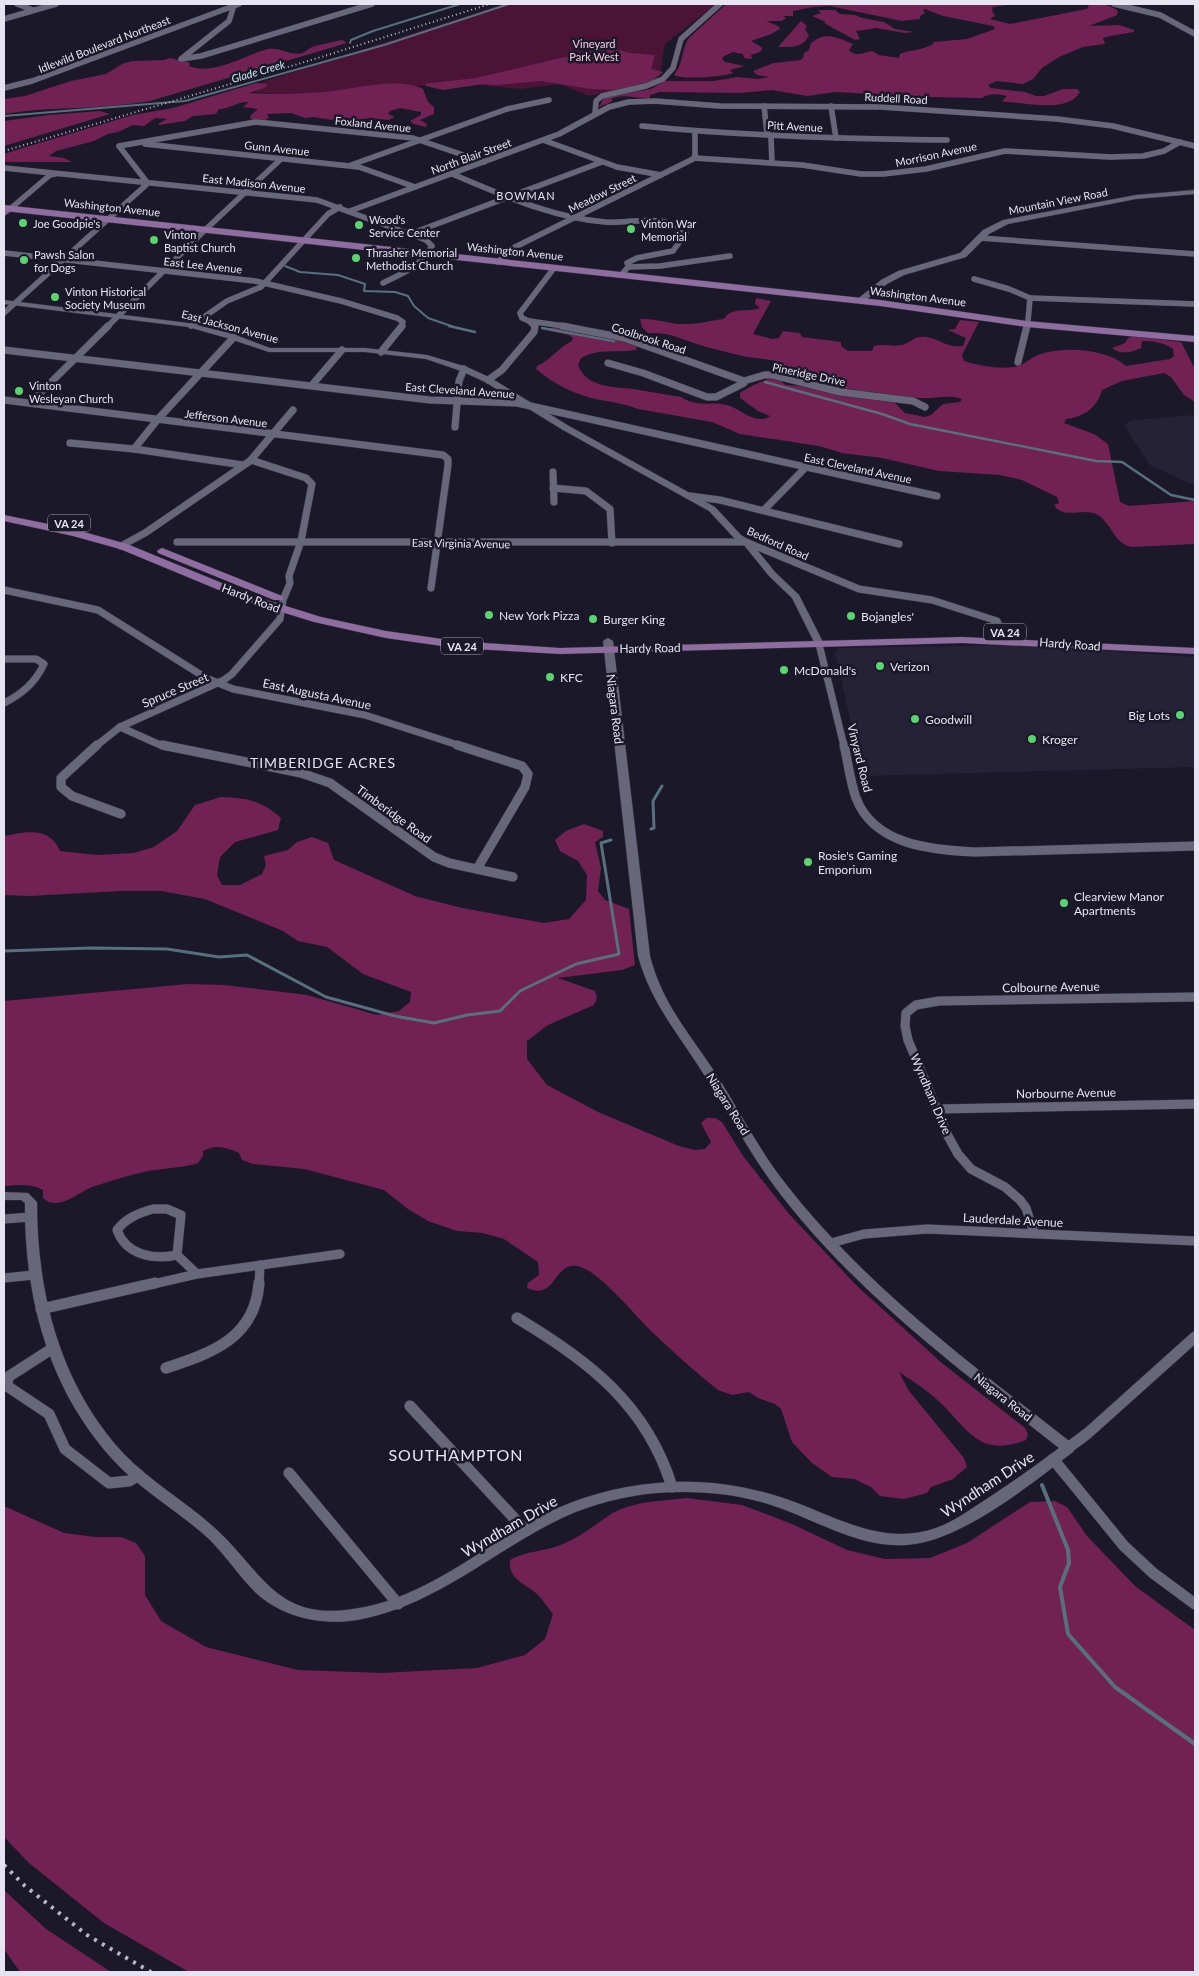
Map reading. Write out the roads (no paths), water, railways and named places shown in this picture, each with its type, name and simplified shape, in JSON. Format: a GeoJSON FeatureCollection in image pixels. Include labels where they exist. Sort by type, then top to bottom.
{"type":"FeatureCollection","features":[{"type":"Feature","properties":{"kind":"main road","name":"Washington Avenue"},"geometry":{"type":"LineString","coordinates":[[6,210],[107,219],[859,301],[1028,322],[1195,337]]}},
{"type":"Feature","properties":{"kind":"main road","name":"VA 24"},"geometry":{"type":"LineString","coordinates":[[4,510],[83,526],[133,540]]}},
{"type":"Feature","properties":{"kind":"main road","name":"VA 24"},"geometry":{"type":"LineString","coordinates":[[4,518],[65,530],[121,546]]}},
{"type":"Feature","properties":{"kind":"main road","name":"Hardy Road"},"geometry":{"type":"LineString","coordinates":[[133,540],[283,605]]}},
{"type":"Feature","properties":{"kind":"main road","name":"Hardy Road"},"geometry":{"type":"LineString","coordinates":[[121,546],[345,627],[449,644],[522,650],[1000,636],[1195,643]]}},
{"type":"Feature","properties":{"kind":"main road","name":"Hardy Road"},"geometry":{"type":"LineString","coordinates":[[1000,636],[1195,651]]}},
{"type":"Feature","properties":{"kind":"street"},"geometry":{"type":"LineString","coordinates":[[16,4],[33,10]]}},
{"type":"Feature","properties":{"kind":"street"},"geometry":{"type":"LineString","coordinates":[[4,18],[56,4]]}},
{"type":"Feature","properties":{"kind":"street"},"geometry":{"type":"LineString","coordinates":[[236,5],[231,18],[225,25],[180,58],[184,60],[190,59],[372,4]]}},
{"type":"Feature","properties":{"kind":"street"},"geometry":{"type":"LineString","coordinates":[[595,114],[596,101],[599,97],[616,92],[648,88],[662,80],[677,62],[678,47],[681,39],[720,4]]}},
{"type":"Feature","properties":{"kind":"street"},"geometry":{"type":"LineString","coordinates":[[1114,4],[1160,15],[1195,34]]}},
{"type":"Feature","properties":{"kind":"street","name":"Idlewild Boulevard Northeast"},"geometry":{"type":"LineString","coordinates":[[4,88],[25,84],[236,5]]}},
{"type":"Feature","properties":{"kind":"street"},"geometry":{"type":"LineString","coordinates":[[349,166],[516,106],[549,100]]}},
{"type":"Feature","properties":{"kind":"street","name":"Ruddell Road"},"geometry":{"type":"LineString","coordinates":[[595,114],[613,105],[640,101],[720,106],[900,108],[1084,122],[1114,126],[1195,146]]}},
{"type":"Feature","properties":{"kind":"street"},"geometry":{"type":"LineString","coordinates":[[764,106],[768,134],[771,137],[772,163]]}},
{"type":"Feature","properties":{"kind":"street"},"geometry":{"type":"LineString","coordinates":[[831,106],[836,138]]}},
{"type":"Feature","properties":{"kind":"street","name":"North Blair Street"},"geometry":{"type":"LineString","coordinates":[[350,211],[543,140],[565,131],[595,114]]}},
{"type":"Feature","properties":{"kind":"street","name":"Foxland Avenue"},"geometry":{"type":"LineString","coordinates":[[134,143],[256,122],[421,139],[484,162]]}},
{"type":"Feature","properties":{"kind":"street","name":"Pitt Avenue"},"geometry":{"type":"LineString","coordinates":[[642,126],[695,131],[836,138],[948,140]]}},
{"type":"Feature","properties":{"kind":"street"},"geometry":{"type":"LineString","coordinates":[[694,158],[695,131]]}},
{"type":"Feature","properties":{"kind":"street"},"geometry":{"type":"LineString","coordinates":[[543,140],[602,162],[661,175]]}},
{"type":"Feature","properties":{"kind":"street","name":"Morrison Avenue"},"geometry":{"type":"LineString","coordinates":[[694,158],[815,166],[861,174],[889,174],[926,169],[1005,151],[1132,157],[1159,153],[1180,142]]}},
{"type":"Feature","properties":{"kind":"street"},"geometry":{"type":"LineString","coordinates":[[4,312],[146,185],[146,181],[119,146],[134,143]]}},
{"type":"Feature","properties":{"kind":"street","name":"Gunn Avenue"},"geometry":{"type":"LineString","coordinates":[[134,143],[349,166],[367,169],[415,187]]}},
{"type":"Feature","properties":{"kind":"street","name":"Meadow Street"},"geometry":{"type":"LineString","coordinates":[[498,262],[508,251],[694,158]]}},
{"type":"Feature","properties":{"kind":"street"},"geometry":{"type":"LineString","coordinates":[[30,403],[205,230],[281,159]]}},
{"type":"Feature","properties":{"kind":"street"},"geometry":{"type":"LineString","coordinates":[[410,234],[602,162]]}},
{"type":"Feature","properties":{"kind":"street","name":"East Madison Avenue"},"geometry":{"type":"LineString","coordinates":[[4,168],[146,181],[317,200],[410,234],[431,244],[432,246],[427,254]]}},
{"type":"Feature","properties":{"kind":"street"},"geometry":{"type":"LineString","coordinates":[[6,210],[50,175],[55,174]]}},
{"type":"Feature","properties":{"kind":"street"},"geometry":{"type":"LineString","coordinates":[[452,174],[574,218],[606,222],[658,221],[675,224],[685,230],[686,233],[672,251],[644,257],[628,266],[621,275]]}},
{"type":"Feature","properties":{"kind":"street","name":"Mountain View Road"},"geometry":{"type":"LineString","coordinates":[[859,301],[884,282],[901,273],[963,255],[997,225],[1136,197],[1195,192]]}},
{"type":"Feature","properties":{"kind":"street"},"geometry":{"type":"LineString","coordinates":[[191,326],[227,301],[257,289],[328,214],[340,207]]}},
{"type":"Feature","properties":{"kind":"street"},"geometry":{"type":"LineString","coordinates":[[980,238],[1195,254]]}},
{"type":"Feature","properties":{"kind":"street","name":"East Lee Avenue"},"geometry":{"type":"LineString","coordinates":[[4,253],[264,283],[341,301],[397,318],[403,322],[403,325],[381,352]]}},
{"type":"Feature","properties":{"kind":"street"},"geometry":{"type":"LineString","coordinates":[[383,283],[413,268],[427,254]]}},
{"type":"Feature","properties":{"kind":"street"},"geometry":{"type":"LineString","coordinates":[[628,266],[660,266],[730,256]]}},
{"type":"Feature","properties":{"kind":"street"},"geometry":{"type":"LineString","coordinates":[[488,380],[502,370],[534,332],[534,326],[522,318],[520,313],[554,268]]}},
{"type":"Feature","properties":{"kind":"street"},"geometry":{"type":"LineString","coordinates":[[974,279],[1009,289],[1030,298],[1195,304]]}},
{"type":"Feature","properties":{"kind":"street"},"geometry":{"type":"LineString","coordinates":[[1018,362],[1028,322],[1030,298]]}},
{"type":"Feature","properties":{"kind":"street","name":"East Jackson Avenue"},"geometry":{"type":"LineString","coordinates":[[4,302],[191,326],[234,337],[269,350],[381,352],[437,359],[488,380],[530,407]]}},
{"type":"Feature","properties":{"kind":"street","name":"Coolbrook Road"},"geometry":{"type":"LineString","coordinates":[[529,321],[579,328],[624,338],[744,381]]}},
{"type":"Feature","properties":{"kind":"street"},"geometry":{"type":"LineString","coordinates":[[134,449],[158,419],[234,337]]}},
{"type":"Feature","properties":{"kind":"street","name":"East Cleveland Avenue"},"geometry":{"type":"LineString","coordinates":[[4,350],[199,374],[457,401],[509,402],[937,496]]}},
{"type":"Feature","properties":{"kind":"street"},"geometry":{"type":"LineString","coordinates":[[312,385],[342,350]]}},
{"type":"Feature","properties":{"kind":"street","name":"Pineridge Drive"},"geometry":{"type":"LineString","coordinates":[[608,363],[661,379],[707,397],[716,396],[744,383],[744,381],[773,374],[807,385],[840,392],[912,401],[924,405],[925,408]]}},
{"type":"Feature","properties":{"kind":"street"},"geometry":{"type":"LineString","coordinates":[[454,427],[459,381],[464,369]]}},
{"type":"Feature","properties":{"kind":"street","name":"Jefferson Avenue"},"geometry":{"type":"LineString","coordinates":[[4,400],[416,451],[446,457],[448,466],[438,543]]}},
{"type":"Feature","properties":{"kind":"street","name":"Bedford Road"},"geometry":{"type":"LineString","coordinates":[[530,407],[690,496],[718,514],[738,537],[746,542],[859,589],[932,600],[987,617],[997,621],[1000,636]]}},
{"type":"Feature","properties":{"kind":"street"},"geometry":{"type":"LineString","coordinates":[[121,546],[133,540],[252,460],[293,410]]}},
{"type":"Feature","properties":{"kind":"street"},"geometry":{"type":"LineString","coordinates":[[70,443],[134,449],[243,465]]}},
{"type":"Feature","properties":{"kind":"street","name":"Spruce Street"},"geometry":{"type":"LineString","coordinates":[[121,814],[72,796],[65,791],[60,783],[64,775],[104,738],[120,727],[219,684],[232,674],[280,619],[296,551],[301,541],[312,482],[309,479],[252,460]]}},
{"type":"Feature","properties":{"kind":"street"},"geometry":{"type":"LineString","coordinates":[[764,510],[806,467]]}},
{"type":"Feature","properties":{"kind":"street"},"geometry":{"type":"LineString","coordinates":[[553,472],[554,502]]}},
{"type":"Feature","properties":{"kind":"street"},"geometry":{"type":"LineString","coordinates":[[553,488],[586,491],[610,509],[612,516],[612,543]]}},
{"type":"Feature","properties":{"kind":"street"},"geometry":{"type":"LineString","coordinates":[[690,496],[720,500],[764,510],[899,544]]}},
{"type":"Feature","properties":{"kind":"street","name":"East Virginia Avenue"},"geometry":{"type":"LineString","coordinates":[[177,542],[746,542]]}},
{"type":"Feature","properties":{"kind":"street","name":"Vinyard Road"},"geometry":{"type":"LineString","coordinates":[[746,542],[772,574],[796,597],[817,640],[828,675],[856,798],[866,816],[887,834],[918,845],[965,852],[1195,846]]}},
{"type":"Feature","properties":{"kind":"street"},"geometry":{"type":"LineString","coordinates":[[432,588],[438,543]]}},
{"type":"Feature","properties":{"kind":"street","name":"East Augusta Avenue"},"geometry":{"type":"LineString","coordinates":[[4,590],[98,610],[206,678],[233,689],[365,715],[522,766],[528,774],[525,787],[477,869]]}},
{"type":"Feature","properties":{"kind":"street","name":"Niagara Road"},"geometry":{"type":"LineString","coordinates":[[608,646],[644,956],[652,986],[662,1005],[711,1076],[772,1173],[789,1196],[831,1243],[863,1276],[945,1351],[1068,1448]]}},
{"type":"Feature","properties":{"kind":"street"},"geometry":{"type":"LineString","coordinates":[[4,659],[40,660],[44,664],[29,688],[4,703]]}},
{"type":"Feature","properties":{"kind":"street","name":"Timberidge Road"},"geometry":{"type":"LineString","coordinates":[[120,727],[158,744],[301,772],[330,783],[434,856],[448,863],[512,877]]}},
{"type":"Feature","properties":{"kind":"street","name":"Colbourne Avenue"},"geometry":{"type":"LineString","coordinates":[[908,1010],[922,1003],[939,1001],[1195,997]]}},
{"type":"Feature","properties":{"kind":"street","name":"Wyndham Drive"},"geometry":{"type":"LineString","coordinates":[[908,1010],[904,1017],[908,1040],[948,1136],[963,1161],[971,1169],[1013,1193],[1020,1200],[1026,1208],[1034,1233]]}},
{"type":"Feature","properties":{"kind":"street","name":"Norbourne Avenue"},"geometry":{"type":"LineString","coordinates":[[937,1110],[969,1107],[1195,1104]]}},
{"type":"Feature","properties":{"kind":"street","name":"Wyndham Drive"},"geometry":{"type":"LineString","coordinates":[[4,1196],[24,1196],[31,1202],[34,1275],[53,1348],[84,1411],[102,1437],[139,1476],[200,1523],[223,1545],[259,1587],[271,1597],[304,1612],[335,1616],[371,1612],[398,1604],[464,1571],[526,1531],[554,1516],[591,1501],[629,1492],[672,1486],[725,1490],[756,1495],[851,1532],[877,1539],[904,1540],[922,1538],[952,1528],[1053,1460],[1088,1433],[1195,1337]]}},
{"type":"Feature","properties":{"kind":"street"},"geometry":{"type":"LineString","coordinates":[[157,1208],[169,1209],[182,1215],[177,1255],[166,1258],[142,1255],[129,1247],[119,1237],[118,1230],[122,1222],[157,1208]]}},
{"type":"Feature","properties":{"kind":"street"},"geometry":{"type":"LineString","coordinates":[[4,1219],[31,1217]]}},
{"type":"Feature","properties":{"kind":"street","name":"Lauderdale Avenue"},"geometry":{"type":"LineString","coordinates":[[831,1243],[864,1234],[927,1229],[1195,1241]]}},
{"type":"Feature","properties":{"kind":"street"},"geometry":{"type":"LineString","coordinates":[[42,1310],[197,1274],[340,1254]]}},
{"type":"Feature","properties":{"kind":"street"},"geometry":{"type":"LineString","coordinates":[[177,1255],[197,1274]]}},
{"type":"Feature","properties":{"kind":"street"},"geometry":{"type":"LineString","coordinates":[[166,1368],[203,1356],[232,1341],[254,1309],[260,1289],[260,1266]]}},
{"type":"Feature","properties":{"kind":"street"},"geometry":{"type":"LineString","coordinates":[[4,1278],[34,1275]]}},
{"type":"Feature","properties":{"kind":"street"},"geometry":{"type":"LineString","coordinates":[[516,1318],[561,1346],[589,1367],[630,1408],[658,1449],[672,1486]]}},
{"type":"Feature","properties":{"kind":"street"},"geometry":{"type":"LineString","coordinates":[[53,1348],[8,1377],[7,1386],[49,1414],[54,1420],[65,1449],[109,1483],[129,1481],[139,1476]]}},
{"type":"Feature","properties":{"kind":"street"},"geometry":{"type":"LineString","coordinates":[[410,1406],[526,1531]]}},
{"type":"Feature","properties":{"kind":"street"},"geometry":{"type":"LineString","coordinates":[[1053,1460],[1110,1532],[1153,1573],[1195,1604]]}},
{"type":"Feature","properties":{"kind":"street"},"geometry":{"type":"LineString","coordinates":[[289,1474],[398,1604]]}},
{"type":"Feature","properties":{"kind":"waterway"},"geometry":{"type":"LineString","coordinates":[[350,43],[351,40],[373,31],[460,4]]}},
{"type":"Feature","properties":{"kind":"waterway","name":"Glade Creek"},"geometry":{"type":"LineString","coordinates":[[4,116],[185,101],[384,45],[509,4]]}},
{"type":"Feature","properties":{"kind":"waterway"},"geometry":{"type":"LineString","coordinates":[[285,266],[300,272],[338,275],[365,284],[364,291],[395,292],[408,296],[414,306],[428,318],[454,327]]}},
{"type":"Feature","properties":{"kind":"waterway"},"geometry":{"type":"LineString","coordinates":[[449,326],[475,332]]}},
{"type":"Feature","properties":{"kind":"waterway"},"geometry":{"type":"LineString","coordinates":[[542,328],[614,341]]}},
{"type":"Feature","properties":{"kind":"waterway"},"geometry":{"type":"LineString","coordinates":[[765,382],[882,414],[910,424],[1096,461],[1122,462],[1171,495],[1195,500]]}},
{"type":"Feature","properties":{"kind":"waterway"},"geometry":{"type":"LineString","coordinates":[[651,829],[654,828],[653,801],[662,786]]}},
{"type":"Feature","properties":{"kind":"waterway"},"geometry":{"type":"LineString","coordinates":[[4,951],[91,948],[167,949],[219,957],[247,955],[326,997],[395,1016],[434,1023],[467,1015],[500,1011],[520,991],[576,964],[619,954],[601,843],[611,840]]}},
{"type":"Feature","properties":{"kind":"waterway"},"geometry":{"type":"LineString","coordinates":[[1042,1485],[1068,1550],[1069,1563],[1060,1587],[1068,1634],[1115,1687],[1195,1744]]}},
{"type":"Feature","properties":{"kind":"railway"},"geometry":{"type":"LineString","coordinates":[[4,151],[318,58],[490,4]]}},
{"type":"Feature","properties":{"kind":"railway"},"geometry":{"type":"LineString","coordinates":[[4,1865],[25,1886],[87,1935],[151,1972]]}},
{"type":"Feature","properties":{"kind":"place","name":"Joe Goodpie's"},"geometry":{"type":"Point","coordinates":[23,223]}},
{"type":"Feature","properties":{"kind":"place","name":"Wood's Service Center"},"geometry":{"type":"Point","coordinates":[359,225]}},
{"type":"Feature","properties":{"kind":"place","name":"Vinton War Memorial"},"geometry":{"type":"Point","coordinates":[631,229]}},
{"type":"Feature","properties":{"kind":"place","name":"Vinton Baptist Church"},"geometry":{"type":"Point","coordinates":[154,240]}},
{"type":"Feature","properties":{"kind":"place","name":"Thrasher Memorial Methodist Church"},"geometry":{"type":"Point","coordinates":[356,258]}},
{"type":"Feature","properties":{"kind":"place","name":"Pawsh Salon for Dogs"},"geometry":{"type":"Point","coordinates":[24,260]}},
{"type":"Feature","properties":{"kind":"place","name":"Vinton Historical Society Museum"},"geometry":{"type":"Point","coordinates":[55,297]}},
{"type":"Feature","properties":{"kind":"place","name":"Vinton Wesleyan Church"},"geometry":{"type":"Point","coordinates":[19,391]}},
{"type":"Feature","properties":{"kind":"place","name":"New York Pizza"},"geometry":{"type":"Point","coordinates":[489,615]}},
{"type":"Feature","properties":{"kind":"place","name":"Bojangles'"},"geometry":{"type":"Point","coordinates":[851,616]}},
{"type":"Feature","properties":{"kind":"place","name":"Burger King"},"geometry":{"type":"Point","coordinates":[593,619]}},
{"type":"Feature","properties":{"kind":"place","name":"Verizon"},"geometry":{"type":"Point","coordinates":[880,666]}},
{"type":"Feature","properties":{"kind":"place","name":"McDonald's"},"geometry":{"type":"Point","coordinates":[784,670]}},
{"type":"Feature","properties":{"kind":"place","name":"KFC"},"geometry":{"type":"Point","coordinates":[550,677]}},
{"type":"Feature","properties":{"kind":"place","name":"Big Lots"},"geometry":{"type":"Point","coordinates":[1180,715]}},
{"type":"Feature","properties":{"kind":"place","name":"Goodwill"},"geometry":{"type":"Point","coordinates":[915,719]}},
{"type":"Feature","properties":{"kind":"place","name":"Kroger"},"geometry":{"type":"Point","coordinates":[1032,739]}},
{"type":"Feature","properties":{"kind":"place","name":"Rosie's Gaming Emporium"},"geometry":{"type":"Point","coordinates":[808,862]}},
{"type":"Feature","properties":{"kind":"place","name":"Clearview Manor Apartments"},"geometry":{"type":"Point","coordinates":[1064,903]}},
{"type":"Feature","properties":{"kind":"district","name":"BOWMAN"},"geometry":{"type":"Point","coordinates":[526,195]}},
{"type":"Feature","properties":{"kind":"district","name":"TIMBERIDGE ACRES"},"geometry":{"type":"Point","coordinates":[323,762]}},
{"type":"Feature","properties":{"kind":"district","name":"SOUTHAMPTON"},"geometry":{"type":"Point","coordinates":[456,1454]}},
{"type":"Feature","properties":{"kind":"park label","name":"Vineyard Park West"},"geometry":{"type":"Point","coordinates":[594,49]}}]}
